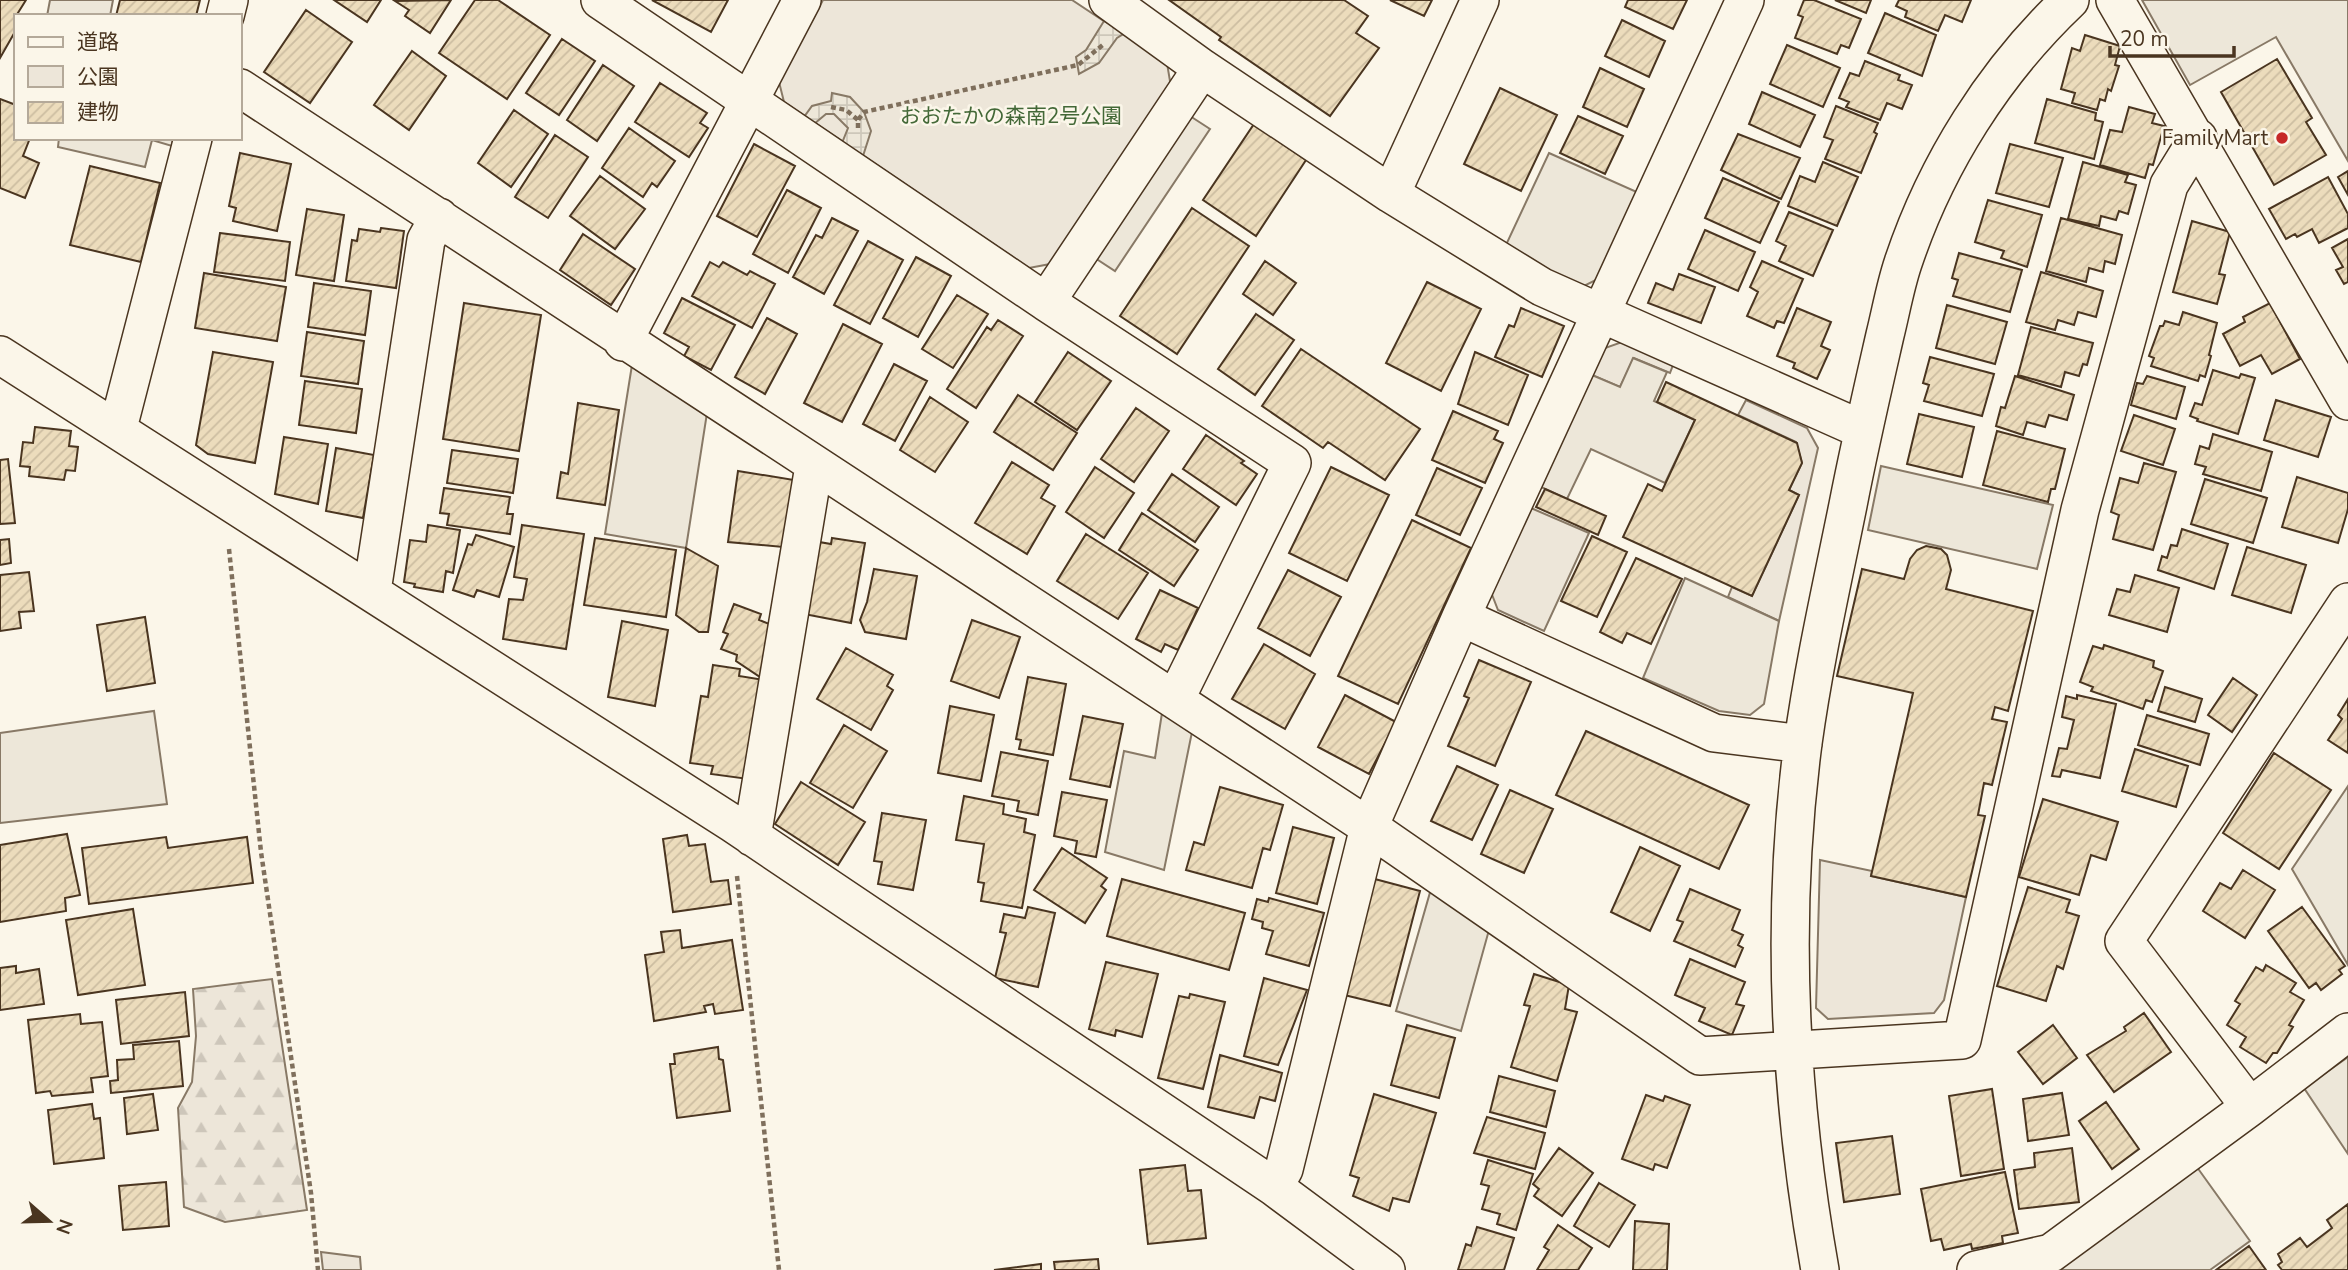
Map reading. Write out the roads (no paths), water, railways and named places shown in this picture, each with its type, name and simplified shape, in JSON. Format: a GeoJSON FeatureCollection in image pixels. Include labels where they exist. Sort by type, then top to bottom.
{"type":"FeatureCollection","features":[{"type":"Feature","properties":{"kind":"street"},"geometry":{"type":"LineString","coordinates":[[600,0],[750,99],[1046,302],[1292,463],[1175,699]]}},
{"type":"Feature","properties":{"kind":"street"},"geometry":{"type":"LineString","coordinates":[[623,342],[802,0]]}},
{"type":"Feature","properties":{"kind":"street"},"geometry":{"type":"LineString","coordinates":[[1391,194],[1480,0]]}},
{"type":"Feature","properties":{"kind":"street"},"geometry":{"type":"LineString","coordinates":[[1274,1187],[1284,1169],[1369,827],[1461,617],[1745,0]]}},
{"type":"Feature","properties":{"kind":"street"},"geometry":{"type":"LineString","coordinates":[[1820,1270],[1803,1174],[1791,1051],[1790,908],[1803,744],[1819,643],[1863,430],[1902,265],[1927,202],[1958,140],[2001,77],[2041,27],[2070,0]]}},
{"type":"Feature","properties":{"kind":"street"},"geometry":{"type":"LineString","coordinates":[[2115,0],[2198,138],[2348,401]]}},
{"type":"Feature","properties":{"kind":"street"},"geometry":{"type":"LineString","coordinates":[[1121,3],[1202,68],[1506,267],[1601,315],[1863,430]]}},
{"type":"Feature","properties":{"kind":"street"},"geometry":{"type":"LineString","coordinates":[[1046,302],[1202,68]]}},
{"type":"Feature","properties":{"kind":"street"},"geometry":{"type":"LineString","coordinates":[[242,89],[439,216],[623,342],[1369,827],[1700,1056],[1962,1040],[2080,510],[2169,185],[2198,138]]}},
{"type":"Feature","properties":{"kind":"street"},"geometry":{"type":"LineString","coordinates":[[118,428],[192,140]]}},
{"type":"Feature","properties":{"kind":"street"},"geometry":{"type":"LineString","coordinates":[[372,591],[426,240],[439,216]]}},
{"type":"Feature","properties":{"kind":"street"},"geometry":{"type":"LineString","coordinates":[[0,355],[118,428],[742,830],[1274,1187],[1386,1270]]}},
{"type":"Feature","properties":{"kind":"street"},"geometry":{"type":"LineString","coordinates":[[742,830],[814,466]]}},
{"type":"Feature","properties":{"kind":"street"},"geometry":{"type":"LineString","coordinates":[[2250,1107],[2124,941],[2348,602]]}},
{"type":"Feature","properties":{"kind":"street"},"geometry":{"type":"LineString","coordinates":[[1461,617],[1714,733],[1803,744]]}},
{"type":"Feature","properties":{"kind":"street"},"geometry":{"type":"LineString","coordinates":[[1976,1270],[2051,1252],[2348,1032]]}},
{"type":"Feature","properties":{"kind":"place","name":"FamilyMart"},"geometry":{"type":"Point","coordinates":[2282,138]}},
{"type":"Feature","properties":{"kind":"park label","name":"おおたかの森南2号公園"},"geometry":{"type":"Point","coordinates":[1011,116]}}]}
